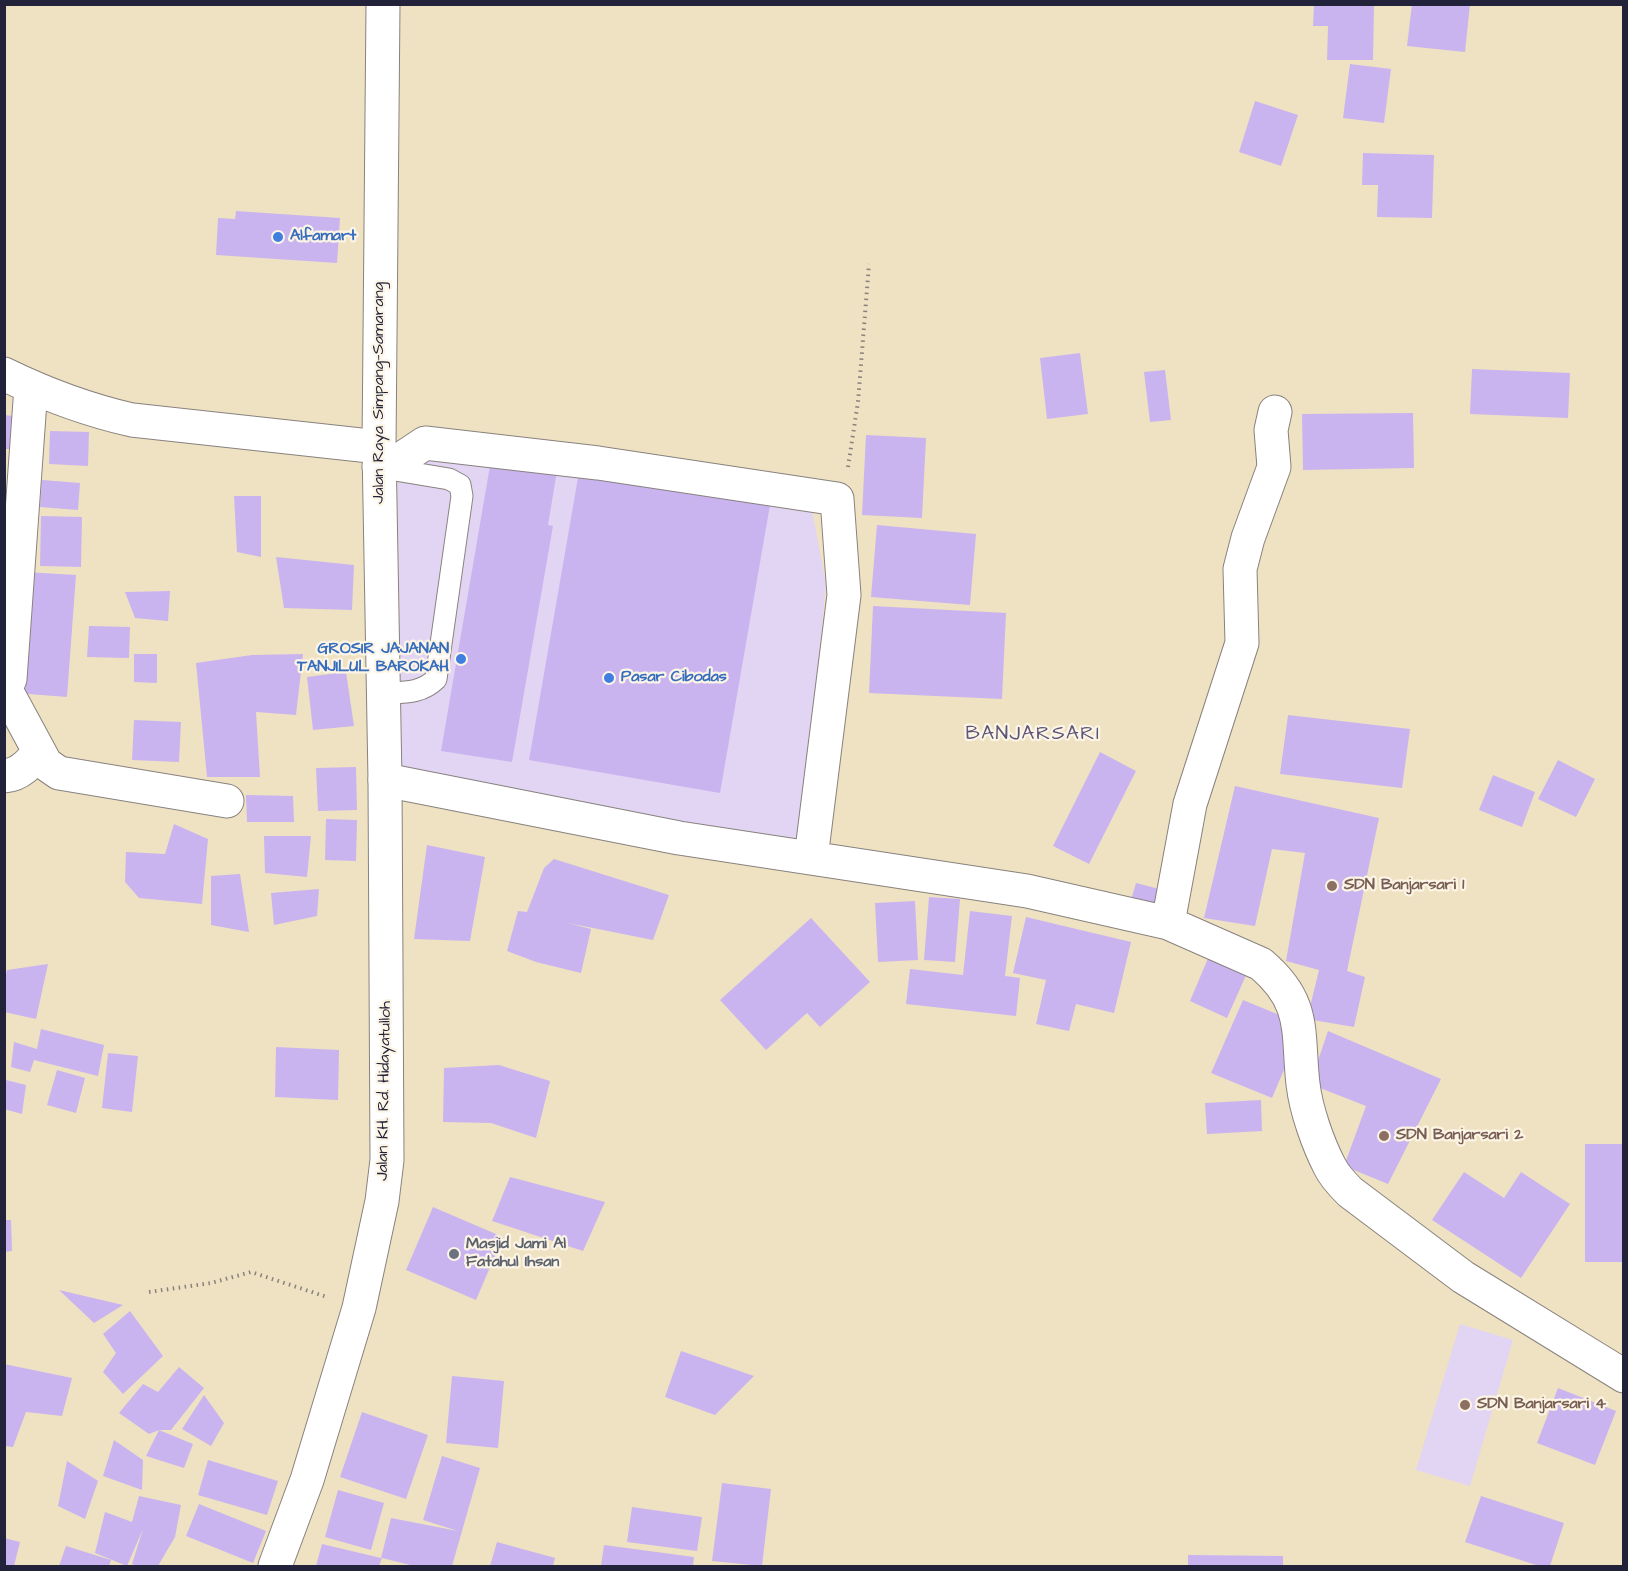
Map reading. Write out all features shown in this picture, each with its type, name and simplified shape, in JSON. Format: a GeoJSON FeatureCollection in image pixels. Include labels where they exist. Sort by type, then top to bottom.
{"type":"FeatureCollection","features":[{"type":"Feature","properties":{"kind":"street","name":"Jalan Raya Simpang—Samarang"},"geometry":{"type":"LineString","coordinates":[[383,4],[379,457],[385,780]]}},
{"type":"Feature","properties":{"kind":"street"},"geometry":{"type":"LineString","coordinates":[[227,801],[59,773],[46,764],[5,691],[10,679],[18,380],[102,413],[132,420],[379,457],[404,457],[426,443],[598,464],[837,499],[844,595],[811,858]]}},
{"type":"Feature","properties":{"kind":"street"},"geometry":{"type":"LineString","coordinates":[[1168,923],[1190,804],[1242,642],[1240,569],[1248,538],[1274,467],[1271,430],[1275,412]]}},
{"type":"Feature","properties":{"kind":"street"},"geometry":{"type":"LineString","coordinates":[[4,776],[10,776],[22,770],[39,752]]}},
{"type":"Feature","properties":{"kind":"street"},"geometry":{"type":"LineString","coordinates":[[385,780],[679,838],[1027,891],[1168,923],[1261,964],[1282,987],[1297,1011],[1303,1086],[1311,1117],[1330,1168],[1350,1192],[1463,1277],[1623,1376]]}},
{"type":"Feature","properties":{"kind":"street","name":"Jalan KH. Rd. Hidayatulloh"},"geometry":{"type":"LineString","coordinates":[[275,1566],[307,1480],[358,1308],[382,1201],[387,1160],[385,780]]}},
{"type":"Feature","properties":{"kind":"lane"},"geometry":{"type":"LineString","coordinates":[[379,457],[448,479],[460,485],[462,496],[436,679],[418,691],[383,693]]}},
{"type":"Feature","properties":{"kind":"path"},"geometry":{"type":"LineString","coordinates":[[837,499],[846,481],[858,402],[869,264]]}},
{"type":"Feature","properties":{"kind":"path"},"geometry":{"type":"LineString","coordinates":[[149,1292],[211,1283],[251,1272],[358,1308]]}},
{"type":"Feature","properties":{"kind":"shaded area","name":"Pasar Cibodas"},"geometry":{"type":"Polygon","coordinates":[[[427,447],[811,504],[826,585],[801,844],[402,771],[397,465],[427,447]]]}},
{"type":"Feature","properties":{"kind":"shaded area","name":"SDN Banjarsari 4"},"geometry":{"type":"Polygon","coordinates":[[[1460,1324],[1513,1340],[1470,1486],[1416,1470],[1460,1324]]]}},
{"type":"Feature","properties":{"kind":"building"},"geometry":{"type":"Polygon","coordinates":[[[1314,4],[1374,4],[1373,60],[1327,60],[1328,26],[1313,26],[1314,4]]]}},
{"type":"Feature","properties":{"kind":"building"},"geometry":{"type":"Polygon","coordinates":[[[1412,4],[1470,4],[1465,52],[1407,46],[1412,4]]]}},
{"type":"Feature","properties":{"kind":"building"},"geometry":{"type":"Polygon","coordinates":[[[1350,64],[1391,69],[1384,123],[1343,118],[1350,64]]]}},
{"type":"Feature","properties":{"kind":"building"},"geometry":{"type":"Polygon","coordinates":[[[1255,101],[1298,115],[1281,166],[1239,152],[1255,101]]]}},
{"type":"Feature","properties":{"kind":"building"},"geometry":{"type":"Polygon","coordinates":[[[1363,153],[1434,155],[1432,218],[1377,217],[1378,185],[1362,185],[1363,153]]]}},
{"type":"Feature","properties":{"kind":"building","name":"Alfamart"},"geometry":{"type":"Polygon","coordinates":[[[236,211],[340,218],[337,263],[216,255],[218,218],[235,219],[236,211]]]}},
{"type":"Feature","properties":{"kind":"building"},"geometry":{"type":"Polygon","coordinates":[[[1080,353],[1088,414],[1047,419],[1040,358],[1080,353]]]}},
{"type":"Feature","properties":{"kind":"building"},"geometry":{"type":"Polygon","coordinates":[[[1472,369],[1570,373],[1568,418],[1470,414],[1472,369]]]}},
{"type":"Feature","properties":{"kind":"building"},"geometry":{"type":"Polygon","coordinates":[[[1165,370],[1171,420],[1150,422],[1144,372],[1165,370]]]}},
{"type":"Feature","properties":{"kind":"building"},"geometry":{"type":"Polygon","coordinates":[[[1413,413],[1414,468],[1303,470],[1302,414],[1413,413]]]}},
{"type":"Feature","properties":{"kind":"building"},"geometry":{"type":"Polygon","coordinates":[[[4,415],[13,416],[12,449],[4,449],[4,415]]]}},
{"type":"Feature","properties":{"kind":"building"},"geometry":{"type":"Polygon","coordinates":[[[50,431],[89,432],[88,466],[49,464],[50,431]]]}},
{"type":"Feature","properties":{"kind":"building"},"geometry":{"type":"Polygon","coordinates":[[[866,435],[926,438],[922,518],[862,515],[866,435]]]}},
{"type":"Feature","properties":{"kind":"building"},"geometry":{"type":"Polygon","coordinates":[[[491,460],[557,471],[548,525],[553,526],[512,762],[441,751],[491,460]]]}},
{"type":"Feature","properties":{"kind":"building"},"geometry":{"type":"Polygon","coordinates":[[[579,472],[770,505],[720,793],[529,760],[579,472]]]}},
{"type":"Feature","properties":{"kind":"building"},"geometry":{"type":"Polygon","coordinates":[[[42,480],[80,483],[78,510],[40,507],[42,480]]]}},
{"type":"Feature","properties":{"kind":"building"},"geometry":{"type":"Polygon","coordinates":[[[234,496],[261,496],[261,557],[237,552],[234,496]]]}},
{"type":"Feature","properties":{"kind":"building"},"geometry":{"type":"Polygon","coordinates":[[[41,516],[82,517],[81,567],[40,566],[41,516]]]}},
{"type":"Feature","properties":{"kind":"building"},"geometry":{"type":"Polygon","coordinates":[[[877,525],[976,534],[970,605],[871,597],[877,525]]]}},
{"type":"Feature","properties":{"kind":"building"},"geometry":{"type":"Polygon","coordinates":[[[276,557],[354,565],[352,610],[284,608],[276,557]]]}},
{"type":"Feature","properties":{"kind":"building"},"geometry":{"type":"Polygon","coordinates":[[[25,572],[76,575],[67,697],[16,693],[25,572]]]}},
{"type":"Feature","properties":{"kind":"building"},"geometry":{"type":"Polygon","coordinates":[[[170,591],[168,621],[135,618],[125,592],[170,591]]]}},
{"type":"Feature","properties":{"kind":"building"},"geometry":{"type":"Polygon","coordinates":[[[873,606],[1006,613],[1002,699],[869,693],[873,606]]]}},
{"type":"Feature","properties":{"kind":"building"},"geometry":{"type":"Polygon","coordinates":[[[89,626],[130,627],[129,658],[87,657],[89,626]]]}},
{"type":"Feature","properties":{"kind":"building"},"geometry":{"type":"Polygon","coordinates":[[[134,654],[157,654],[157,683],[134,682],[134,654]]]}},
{"type":"Feature","properties":{"kind":"building"},"geometry":{"type":"Polygon","coordinates":[[[303,654],[296,715],[256,712],[260,777],[207,777],[196,663],[252,655],[303,654]]]}},
{"type":"Feature","properties":{"kind":"building"},"geometry":{"type":"Polygon","coordinates":[[[346,672],[354,726],[313,730],[307,677],[346,672]]]}},
{"type":"Feature","properties":{"kind":"building"},"geometry":{"type":"Polygon","coordinates":[[[1288,715],[1410,729],[1402,788],[1280,774],[1288,715]]]}},
{"type":"Feature","properties":{"kind":"building"},"geometry":{"type":"Polygon","coordinates":[[[134,720],[181,722],[179,762],[132,760],[134,720]]]}},
{"type":"Feature","properties":{"kind":"building"},"geometry":{"type":"Polygon","coordinates":[[[1100,752],[1136,771],[1089,864],[1053,846],[1100,752]]]}},
{"type":"Feature","properties":{"kind":"building"},"geometry":{"type":"Polygon","coordinates":[[[1558,760],[1595,779],[1576,817],[1538,799],[1558,760]]]}},
{"type":"Feature","properties":{"kind":"building"},"geometry":{"type":"Polygon","coordinates":[[[356,767],[357,810],[318,811],[316,768],[356,767]]]}},
{"type":"Feature","properties":{"kind":"building"},"geometry":{"type":"Polygon","coordinates":[[[1493,775],[1535,792],[1522,827],[1479,810],[1493,775]]]}},
{"type":"Feature","properties":{"kind":"building","name":"SDN Banjarsari 1"},"geometry":{"type":"Polygon","coordinates":[[[1235,786],[1379,818],[1347,971],[1365,977],[1354,1027],[1307,1019],[1319,970],[1286,961],[1305,853],[1272,849],[1255,926],[1204,918],[1235,786]]]}},
{"type":"Feature","properties":{"kind":"building"},"geometry":{"type":"Polygon","coordinates":[[[246,795],[293,796],[294,822],[247,822],[246,795]]]}},
{"type":"Feature","properties":{"kind":"building"},"geometry":{"type":"Polygon","coordinates":[[[326,819],[357,820],[356,861],[325,860],[326,819]]]}},
{"type":"Feature","properties":{"kind":"building"},"geometry":{"type":"Polygon","coordinates":[[[174,824],[208,839],[202,904],[139,898],[125,882],[126,852],[165,854],[174,824]]]}},
{"type":"Feature","properties":{"kind":"building"},"geometry":{"type":"Polygon","coordinates":[[[264,836],[311,836],[307,877],[265,873],[264,836]]]}},
{"type":"Feature","properties":{"kind":"building"},"geometry":{"type":"Polygon","coordinates":[[[427,845],[485,857],[470,941],[414,939],[427,845]]]}},
{"type":"Feature","properties":{"kind":"building"},"geometry":{"type":"Polygon","coordinates":[[[554,859],[669,895],[653,940],[568,923],[591,929],[581,973],[536,962],[507,951],[518,911],[527,912],[544,868],[554,859]]]}},
{"type":"Feature","properties":{"kind":"building"},"geometry":{"type":"Polygon","coordinates":[[[240,874],[249,932],[211,925],[211,876],[240,874]]]}},
{"type":"Feature","properties":{"kind":"building"},"geometry":{"type":"Polygon","coordinates":[[[1136,883],[1167,891],[1161,916],[1129,907],[1136,883]]]}},
{"type":"Feature","properties":{"kind":"building"},"geometry":{"type":"Polygon","coordinates":[[[319,889],[317,916],[274,925],[271,893],[319,889]]]}},
{"type":"Feature","properties":{"kind":"building"},"geometry":{"type":"Polygon","coordinates":[[[929,897],[960,899],[955,962],[924,960],[929,897]]]}},
{"type":"Feature","properties":{"kind":"building"},"geometry":{"type":"Polygon","coordinates":[[[915,901],[918,960],[878,962],[875,903],[915,901]]]}},
{"type":"Feature","properties":{"kind":"building"},"geometry":{"type":"Polygon","coordinates":[[[970,911],[1012,916],[1005,976],[1020,978],[1016,1016],[906,1004],[910,969],[963,975],[970,911]]]}},
{"type":"Feature","properties":{"kind":"building"},"geometry":{"type":"Polygon","coordinates":[[[1026,917],[1131,942],[1114,1013],[1076,1004],[1069,1031],[1036,1024],[1046,980],[1013,973],[1026,917]]]}},
{"type":"Feature","properties":{"kind":"building"},"geometry":{"type":"Polygon","coordinates":[[[811,918],[870,982],[820,1027],[807,1013],[766,1050],[720,1000],[811,918]]]}},
{"type":"Feature","properties":{"kind":"building"},"geometry":{"type":"Polygon","coordinates":[[[1209,956],[1247,973],[1227,1018],[1190,1001],[1209,956]]]}},
{"type":"Feature","properties":{"kind":"building"},"geometry":{"type":"Polygon","coordinates":[[[48,964],[36,1019],[4,1012],[4,983],[7,970],[48,964]]]}},
{"type":"Feature","properties":{"kind":"building"},"geometry":{"type":"Polygon","coordinates":[[[1243,1000],[1282,1016],[1286,1065],[1272,1098],[1211,1073],[1243,1000]]]}},
{"type":"Feature","properties":{"kind":"building"},"geometry":{"type":"Polygon","coordinates":[[[41,1029],[104,1045],[98,1076],[34,1060],[30,1072],[11,1067],[14,1042],[37,1049],[41,1029]]]}},
{"type":"Feature","properties":{"kind":"building","name":"SDN Banjarsari 2"},"geometry":{"type":"Polygon","coordinates":[[[1328,1031],[1441,1079],[1388,1184],[1344,1166],[1366,1106],[1310,1084],[1328,1031]]]}},
{"type":"Feature","properties":{"kind":"building"},"geometry":{"type":"Polygon","coordinates":[[[276,1047],[339,1050],[338,1100],[275,1097],[276,1047]]]}},
{"type":"Feature","properties":{"kind":"building"},"geometry":{"type":"Polygon","coordinates":[[[108,1053],[138,1056],[132,1112],[102,1108],[108,1053]]]}},
{"type":"Feature","properties":{"kind":"building"},"geometry":{"type":"Polygon","coordinates":[[[499,1065],[550,1081],[536,1138],[491,1123],[443,1122],[444,1068],[499,1065]]]}},
{"type":"Feature","properties":{"kind":"building"},"geometry":{"type":"Polygon","coordinates":[[[57,1070],[85,1078],[76,1113],[47,1105],[57,1070]]]}},
{"type":"Feature","properties":{"kind":"building"},"geometry":{"type":"Polygon","coordinates":[[[6,1080],[26,1085],[22,1114],[4,1109],[6,1080]]]}},
{"type":"Feature","properties":{"kind":"building"},"geometry":{"type":"Polygon","coordinates":[[[1261,1100],[1262,1131],[1207,1134],[1205,1103],[1261,1100]]]}},
{"type":"Feature","properties":{"kind":"building"},"geometry":{"type":"Polygon","coordinates":[[[1585,1144],[1623,1144],[1623,1262],[1585,1262],[1585,1144]]]}},
{"type":"Feature","properties":{"kind":"building"},"geometry":{"type":"Polygon","coordinates":[[[1464,1172],[1504,1198],[1521,1172],[1570,1204],[1521,1278],[1432,1220],[1464,1172]]]}},
{"type":"Feature","properties":{"kind":"building"},"geometry":{"type":"Polygon","coordinates":[[[510,1177],[605,1202],[583,1251],[492,1221],[510,1177]]]}},
{"type":"Feature","properties":{"kind":"building","name":"Masjid Jami Al Fatahul Ihsan"},"geometry":{"type":"Polygon","coordinates":[[[433,1207],[503,1237],[476,1300],[406,1270],[433,1207]]]}},
{"type":"Feature","properties":{"kind":"building"},"geometry":{"type":"Polygon","coordinates":[[[4,1220],[11,1220],[12,1251],[4,1252],[4,1220]]]}},
{"type":"Feature","properties":{"kind":"building"},"geometry":{"type":"Polygon","coordinates":[[[59,1290],[123,1305],[94,1323],[59,1290]]]}},
{"type":"Feature","properties":{"kind":"building"},"geometry":{"type":"Polygon","coordinates":[[[130,1311],[163,1356],[123,1394],[103,1372],[116,1353],[103,1334],[130,1311]]]}},
{"type":"Feature","properties":{"kind":"building"},"geometry":{"type":"Polygon","coordinates":[[[681,1351],[754,1376],[715,1415],[665,1397],[681,1351]]]}},
{"type":"Feature","properties":{"kind":"building"},"geometry":{"type":"Polygon","coordinates":[[[4,1364],[72,1378],[62,1416],[26,1412],[13,1447],[4,1446],[4,1364]]]}},
{"type":"Feature","properties":{"kind":"building"},"geometry":{"type":"Polygon","coordinates":[[[179,1367],[204,1388],[171,1430],[159,1430],[149,1434],[119,1413],[143,1384],[158,1392],[179,1367]]]}},
{"type":"Feature","properties":{"kind":"building"},"geometry":{"type":"Polygon","coordinates":[[[452,1376],[504,1381],[498,1448],[446,1443],[452,1376]]]}},
{"type":"Feature","properties":{"kind":"building"},"geometry":{"type":"Polygon","coordinates":[[[1558,1388],[1616,1411],[1595,1465],[1537,1443],[1558,1388]]]}},
{"type":"Feature","properties":{"kind":"building"},"geometry":{"type":"Polygon","coordinates":[[[204,1395],[224,1423],[211,1446],[182,1429],[204,1395]]]}},
{"type":"Feature","properties":{"kind":"building"},"geometry":{"type":"Polygon","coordinates":[[[362,1412],[428,1435],[406,1499],[340,1477],[362,1412]]]}},
{"type":"Feature","properties":{"kind":"building"},"geometry":{"type":"Polygon","coordinates":[[[159,1430],[193,1444],[184,1468],[146,1456],[159,1430]]]}},
{"type":"Feature","properties":{"kind":"building"},"geometry":{"type":"Polygon","coordinates":[[[114,1440],[143,1460],[142,1490],[103,1476],[114,1440]]]}},
{"type":"Feature","properties":{"kind":"building"},"geometry":{"type":"Polygon","coordinates":[[[442,1456],[480,1468],[452,1566],[414,1566],[382,1558],[379,1566],[316,1566],[322,1544],[381,1558],[391,1518],[458,1531],[423,1520],[442,1456]]]}},
{"type":"Feature","properties":{"kind":"building"},"geometry":{"type":"Polygon","coordinates":[[[208,1460],[278,1481],[267,1515],[198,1495],[208,1460]]]}},
{"type":"Feature","properties":{"kind":"building"},"geometry":{"type":"Polygon","coordinates":[[[67,1461],[98,1481],[85,1519],[58,1506],[67,1461]]]}},
{"type":"Feature","properties":{"kind":"building"},"geometry":{"type":"Polygon","coordinates":[[[722,1483],[771,1489],[762,1566],[712,1561],[722,1483]]]}},
{"type":"Feature","properties":{"kind":"building"},"geometry":{"type":"Polygon","coordinates":[[[338,1490],[384,1503],[371,1550],[325,1537],[338,1490]]]}},
{"type":"Feature","properties":{"kind":"building"},"geometry":{"type":"Polygon","coordinates":[[[139,1496],[181,1505],[175,1537],[158,1566],[132,1564],[143,1529],[127,1566],[95,1553],[105,1512],[132,1522],[139,1496]]]}},
{"type":"Feature","properties":{"kind":"building"},"geometry":{"type":"Polygon","coordinates":[[[1481,1496],[1564,1523],[1550,1566],[1539,1566],[1465,1542],[1481,1496]]]}},
{"type":"Feature","properties":{"kind":"building"},"geometry":{"type":"Polygon","coordinates":[[[199,1504],[266,1531],[253,1563],[186,1536],[199,1504]]]}},
{"type":"Feature","properties":{"kind":"building"},"geometry":{"type":"Polygon","coordinates":[[[632,1507],[702,1517],[697,1551],[627,1542],[632,1507]]]}},
{"type":"Feature","properties":{"kind":"building"},"geometry":{"type":"Polygon","coordinates":[[[4,1538],[20,1542],[14,1566],[4,1566],[4,1538]]]}},
{"type":"Feature","properties":{"kind":"building"},"geometry":{"type":"Polygon","coordinates":[[[497,1542],[555,1558],[553,1566],[490,1566],[497,1542]]]}},
{"type":"Feature","properties":{"kind":"building"},"geometry":{"type":"Polygon","coordinates":[[[604,1545],[694,1557],[693,1566],[601,1566],[604,1545]]]}},
{"type":"Feature","properties":{"kind":"building"},"geometry":{"type":"Polygon","coordinates":[[[66,1546],[111,1560],[109,1566],[59,1566],[66,1546]]]}},
{"type":"Feature","properties":{"kind":"building"},"geometry":{"type":"Polygon","coordinates":[[[1188,1555],[1283,1556],[1283,1566],[1188,1566],[1188,1555]]]}},
{"type":"Feature","properties":{"kind":"place","name":"Alfamart"},"geometry":{"type":"Point","coordinates":[278,237]}},
{"type":"Feature","properties":{"kind":"place","name":"GROSIR JAJANAN TANJILUL BAROKAH"},"geometry":{"type":"Point","coordinates":[461,659]}},
{"type":"Feature","properties":{"kind":"place","name":"Pasar Cibodas"},"geometry":{"type":"Point","coordinates":[609,678]}},
{"type":"Feature","properties":{"kind":"place","name":"SDN Banjarsari 1"},"geometry":{"type":"Point","coordinates":[1332,886]}},
{"type":"Feature","properties":{"kind":"place","name":"SDN Banjarsari 2"},"geometry":{"type":"Point","coordinates":[1384,1136]}},
{"type":"Feature","properties":{"kind":"place","name":"Masjid Jami Al Fatahul Ihsan"},"geometry":{"type":"Point","coordinates":[454,1254]}},
{"type":"Feature","properties":{"kind":"place","name":"SDN Banjarsari 4"},"geometry":{"type":"Point","coordinates":[1465,1405]}},
{"type":"Feature","properties":{"kind":"district","name":"BANJARSARI"},"geometry":{"type":"Point","coordinates":[1033,735]}}]}
